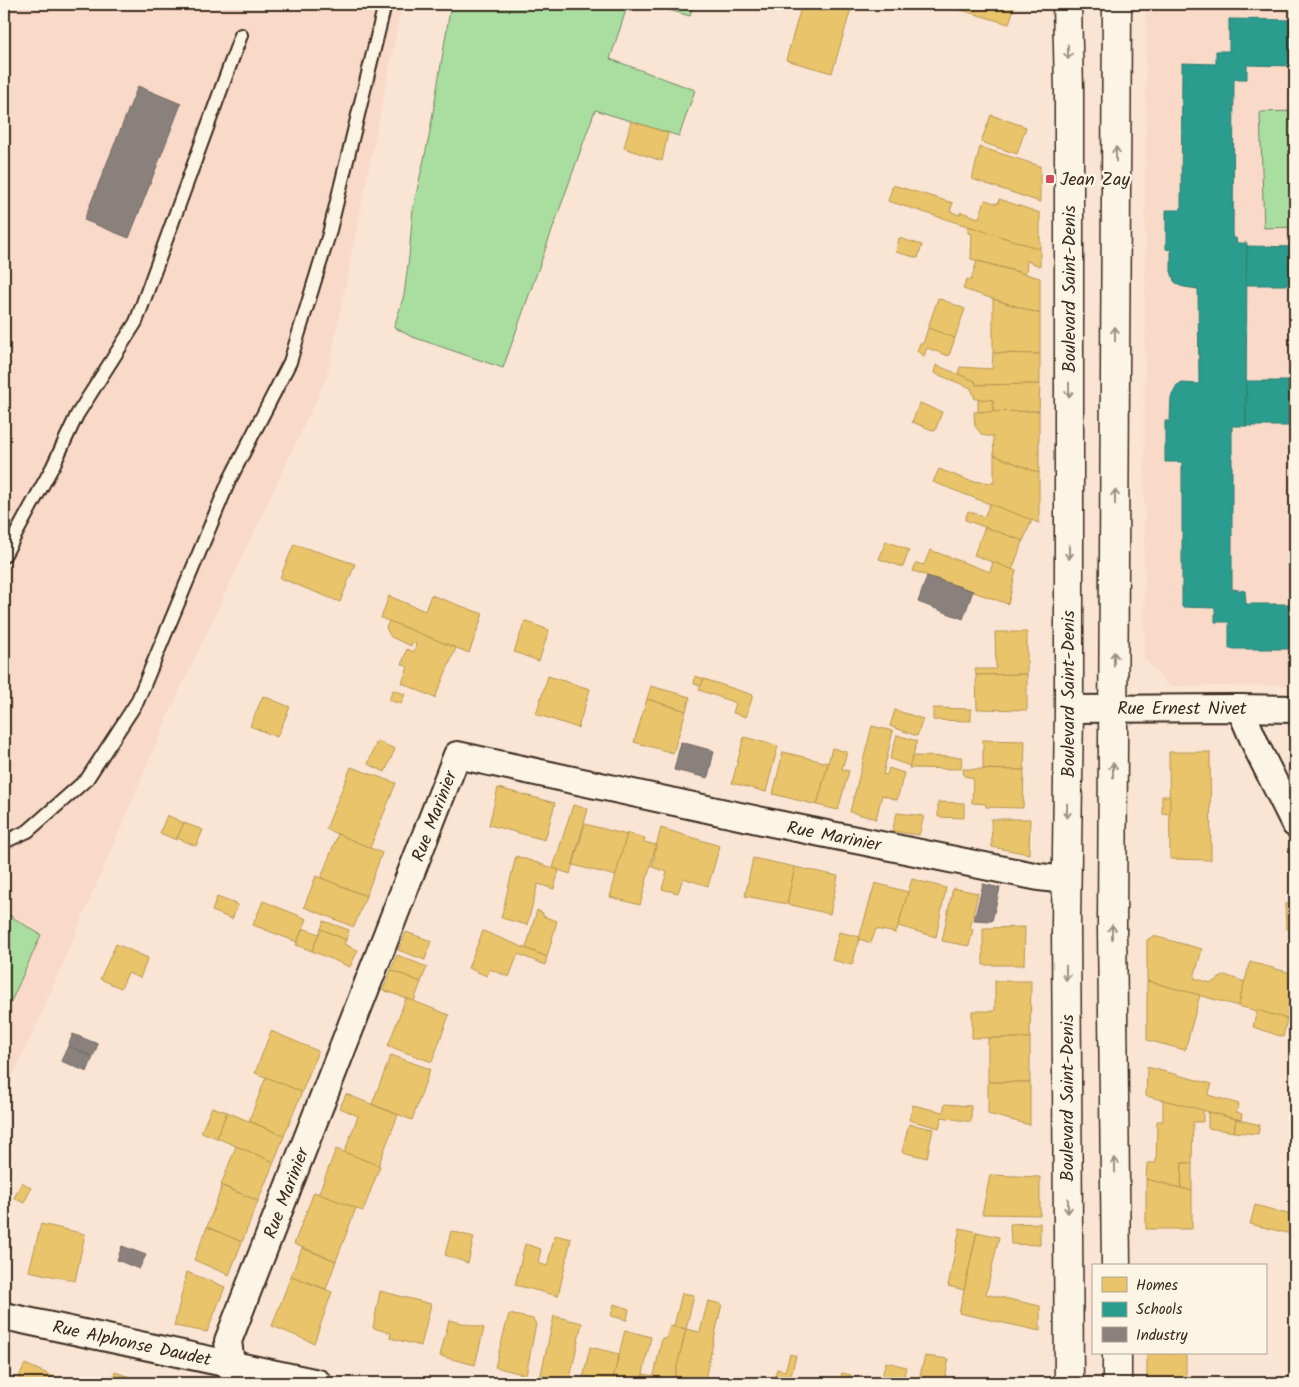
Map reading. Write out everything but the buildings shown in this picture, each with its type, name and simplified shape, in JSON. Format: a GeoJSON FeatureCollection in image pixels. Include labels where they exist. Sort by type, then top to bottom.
{"type":"FeatureCollection","features":[{"type":"Feature","properties":{"kind":"main road","name":"Boulevard Saint-Denis"},"geometry":{"type":"LineString","coordinates":[[1067,4],[1069,326],[1066,924],[1069,1383]]}},
{"type":"Feature","properties":{"kind":"main road"},"geometry":{"type":"LineString","coordinates":[[1116,1264],[1112,928],[1117,4]]}},
{"type":"Feature","properties":{"kind":"main road"},"geometry":{"type":"LineString","coordinates":[[1117,1354],[1117,1383]]}},
{"type":"Feature","properties":{"kind":"street"},"geometry":{"type":"LineString","coordinates":[[1240,708],[1258,750],[1295,824]]}},
{"type":"Feature","properties":{"kind":"street","name":"Rue Ernest Nivet"},"geometry":{"type":"LineString","coordinates":[[1068,709],[1295,709]]}},
{"type":"Feature","properties":{"kind":"street","name":"Rue Marinier"},"geometry":{"type":"LineString","coordinates":[[234,1374],[228,1341],[458,755],[781,825],[1039,878],[1057,879]]}},
{"type":"Feature","properties":{"kind":"street","name":"Rue Alphonse Daudet"},"geometry":{"type":"LineString","coordinates":[[4,1316],[234,1374],[318,1383]]}},
{"type":"Feature","properties":{"kind":"lane"},"geometry":{"type":"LineString","coordinates":[[4,842],[28,831],[87,779],[137,702],[229,481],[290,362],[329,234],[385,4]]}},
{"type":"Feature","properties":{"kind":"lane"},"geometry":{"type":"LineString","coordinates":[[4,556],[53,466],[77,415],[136,322],[241,35]]}},
{"type":"Feature","properties":{"kind":"shaded area"},"geometry":{"type":"Polygon","coordinates":[[[4,4],[402,4],[327,376],[173,704],[36,1026],[4,1094],[4,4]]]}},
{"type":"Feature","properties":{"kind":"shaded area"},"geometry":{"type":"Polygon","coordinates":[[[1146,4],[1295,4],[1295,685],[1170,686],[1144,659],[1146,4]]]}},
{"type":"Feature","properties":{"kind":"green space"},"geometry":{"type":"Polygon","coordinates":[[[451,4],[628,4],[610,59],[695,90],[679,136],[595,110],[503,368],[410,336],[394,327],[404,295],[413,208],[429,137],[451,4]]]}},
{"type":"Feature","properties":{"kind":"green space"},"geometry":{"type":"Polygon","coordinates":[[[648,4],[693,4],[690,16],[648,4]]]}},
{"type":"Feature","properties":{"kind":"green space"},"geometry":{"type":"Polygon","coordinates":[[[1295,111],[1295,227],[1264,228],[1260,112],[1295,111]]]}},
{"type":"Feature","properties":{"kind":"green space"},"geometry":{"type":"Polygon","coordinates":[[[4,912],[41,935],[4,1017],[4,912]]]}},
{"type":"Feature","properties":{"kind":"place","name":"Jean Zay"},"geometry":{"type":"Point","coordinates":[1050,179]}}]}
